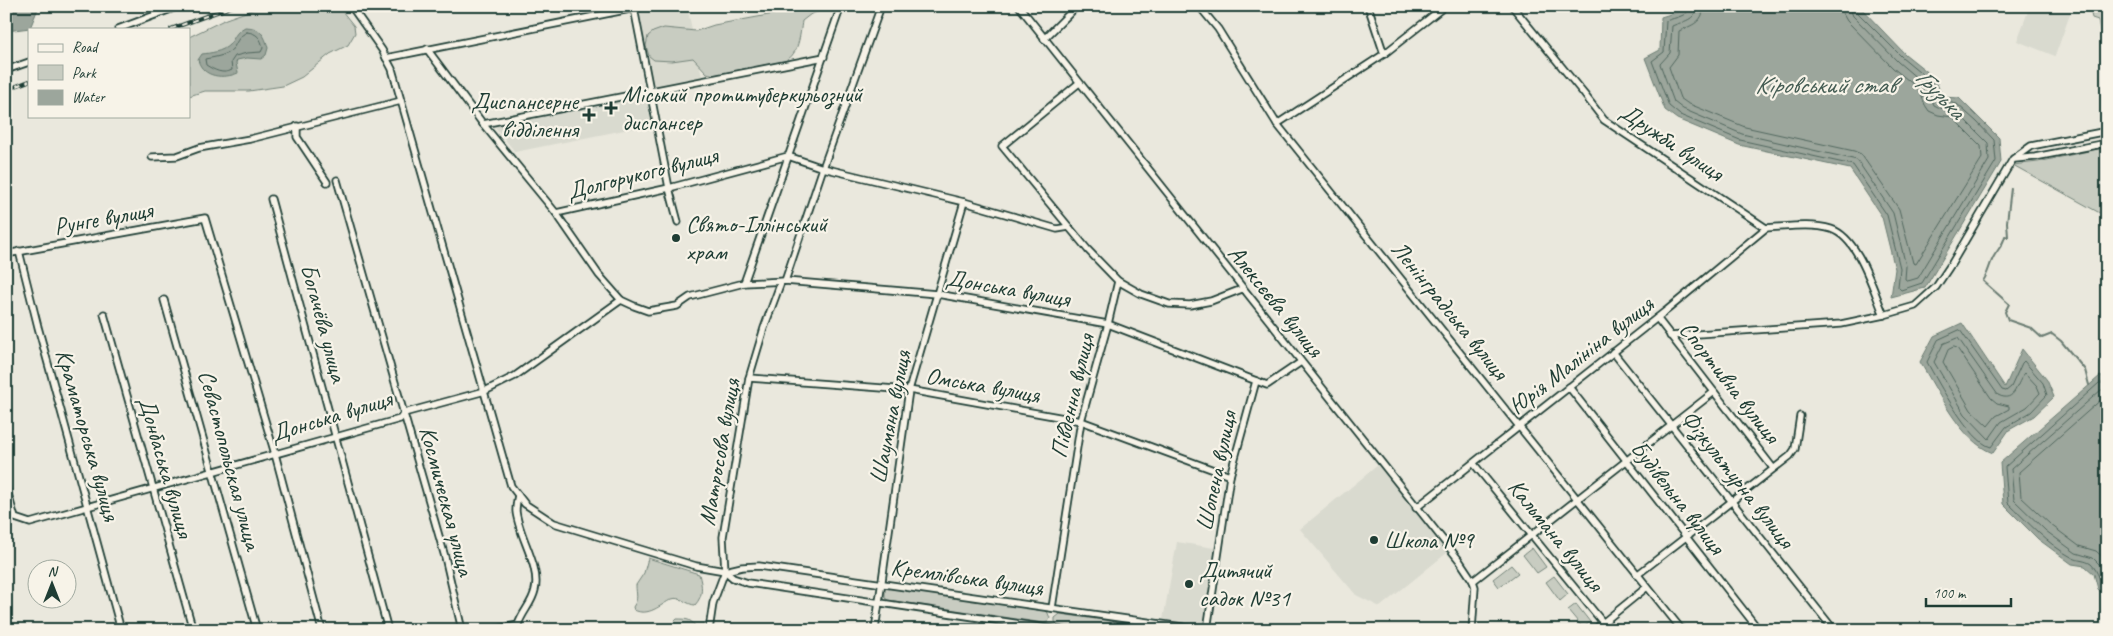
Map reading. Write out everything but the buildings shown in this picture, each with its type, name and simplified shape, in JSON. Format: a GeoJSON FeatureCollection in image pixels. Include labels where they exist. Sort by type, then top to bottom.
{"type":"FeatureCollection","features":[{"type":"Feature","properties":{"kind":"street"},"geometry":{"type":"LineString","coordinates":[[121,28],[179,6]]}},
{"type":"Feature","properties":{"kind":"street"},"geometry":{"type":"LineString","coordinates":[[351,6],[392,70],[485,392]]}},
{"type":"Feature","properties":{"kind":"street"},"geometry":{"type":"LineString","coordinates":[[386,58],[646,6]]}},
{"type":"Feature","properties":{"kind":"street"},"geometry":{"type":"LineString","coordinates":[[744,282],[841,6]]}},
{"type":"Feature","properties":{"kind":"street","name":"Матросова вулиця"},"geometry":{"type":"LineString","coordinates":[[709,630],[713,603],[725,571],[723,536],[749,378],[764,328],[783,281],[881,6]]}},
{"type":"Feature","properties":{"kind":"street","name":"Алексєєва вулиця"},"geometry":{"type":"LineString","coordinates":[[1018,6],[1473,580]]}},
{"type":"Feature","properties":{"kind":"street"},"geometry":{"type":"LineString","coordinates":[[1044,39],[1077,6]]}},
{"type":"Feature","properties":{"kind":"street","name":"Ленінградська вулиця"},"geometry":{"type":"LineString","coordinates":[[1199,6],[1218,29],[1277,124],[1682,630]]}},
{"type":"Feature","properties":{"kind":"street"},"geometry":{"type":"LineString","coordinates":[[1368,6],[1384,54]]}},
{"type":"Feature","properties":{"kind":"street"},"geometry":{"type":"LineString","coordinates":[[1277,124],[1384,54],[1445,6]]}},
{"type":"Feature","properties":{"kind":"street","name":"Дружби вулиця"},"geometry":{"type":"LineString","coordinates":[[1512,6],[1604,120],[1766,228]]}},
{"type":"Feature","properties":{"kind":"street"},"geometry":{"type":"LineString","coordinates":[[634,8],[649,92],[678,222]]}},
{"type":"Feature","properties":{"kind":"street"},"geometry":{"type":"LineString","coordinates":[[427,50],[482,124],[556,213],[599,275],[622,300]]}},
{"type":"Feature","properties":{"kind":"street"},"geometry":{"type":"LineString","coordinates":[[482,124],[824,57]]}},
{"type":"Feature","properties":{"kind":"street"},"geometry":{"type":"LineString","coordinates":[[6,70],[28,62]]}},
{"type":"Feature","properties":{"kind":"street"},"geometry":{"type":"LineString","coordinates":[[1079,83],[1002,146],[1069,227],[1118,281],[1141,294],[1169,304],[1190,306],[1211,301],[1242,289]]}},
{"type":"Feature","properties":{"kind":"street"},"geometry":{"type":"LineString","coordinates":[[152,157],[177,156],[199,148],[250,139],[401,101]]}},
{"type":"Feature","properties":{"kind":"street"},"geometry":{"type":"LineString","coordinates":[[297,126],[297,137],[327,182]]}},
{"type":"Feature","properties":{"kind":"street"},"geometry":{"type":"LineString","coordinates":[[1670,336],[1841,324],[1915,306],[1936,288],[2013,159],[2031,146],[2107,131]]}},
{"type":"Feature","properties":{"kind":"street"},"geometry":{"type":"LineString","coordinates":[[2013,159],[2035,157],[2107,143]]}},
{"type":"Feature","properties":{"kind":"street"},"geometry":{"type":"LineString","coordinates":[[788,156],[823,168],[964,202],[1057,230],[1069,227]]}},
{"type":"Feature","properties":{"kind":"street","name":"Долгорукого вулиця"},"geometry":{"type":"LineString","coordinates":[[556,213],[669,188],[788,156]]}},
{"type":"Feature","properties":{"kind":"street","name":"Космическая улица"},"geometry":{"type":"LineString","coordinates":[[337,180],[445,557],[462,630]]}},
{"type":"Feature","properties":{"kind":"street","name":"Богачёва улица"},"geometry":{"type":"LineString","coordinates":[[271,199],[388,630]]}},
{"type":"Feature","properties":{"kind":"street","name":"Шаумяна вулиця"},"geometry":{"type":"LineString","coordinates":[[878,604],[909,390],[964,202]]}},
{"type":"Feature","properties":{"kind":"street","name":"Рунге вулиця"},"geometry":{"type":"LineString","coordinates":[[6,254],[205,218],[275,454]]}},
{"type":"Feature","properties":{"kind":"street"},"geometry":{"type":"LineString","coordinates":[[1766,228],[1830,229],[1844,236],[1853,246],[1884,315]]}},
{"type":"Feature","properties":{"kind":"street","name":"Юрія Малініна вулиця"},"geometry":{"type":"LineString","coordinates":[[1416,508],[1657,318],[1766,228]]}},
{"type":"Feature","properties":{"kind":"street","name":"Краматорська вулиця"},"geometry":{"type":"LineString","coordinates":[[19,251],[121,630]]}},
{"type":"Feature","properties":{"kind":"street","name":"Донська вулиця"},"geometry":{"type":"LineString","coordinates":[[8,498],[15,518],[30,523],[400,419],[404,413],[485,392],[515,376],[622,300],[648,311],[677,306],[690,297],[744,282],[783,281],[937,294],[1108,324],[1256,381]]}},
{"type":"Feature","properties":{"kind":"street","name":"Південна вулиця"},"geometry":{"type":"LineString","coordinates":[[1052,608],[1081,421],[1118,281]]}},
{"type":"Feature","properties":{"kind":"street","name":"Севастопольская улица"},"geometry":{"type":"LineString","coordinates":[[164,300],[214,471],[257,630]]}},
{"type":"Feature","properties":{"kind":"street","name":"Донбаська вулиця"},"geometry":{"type":"LineString","coordinates":[[104,314],[193,630]]}},
{"type":"Feature","properties":{"kind":"street","name":"Спортивна вулиця"},"geometry":{"type":"LineString","coordinates":[[1657,318],[1773,468]]}},
{"type":"Feature","properties":{"kind":"street","name":"Фiзкультурна вулиця"},"geometry":{"type":"LineString","coordinates":[[1613,352],[1834,630]]}},
{"type":"Feature","properties":{"kind":"street"},"geometry":{"type":"LineString","coordinates":[[1256,381],[1267,385],[1301,362]]}},
{"type":"Feature","properties":{"kind":"street","name":"Омська вулиця"},"geometry":{"type":"LineString","coordinates":[[749,378],[909,390],[1081,421],[1230,476]]}},
{"type":"Feature","properties":{"kind":"street","name":"Шопена вулиця"},"geometry":{"type":"LineString","coordinates":[[1207,630],[1230,476],[1256,381]]}},
{"type":"Feature","properties":{"kind":"street","name":"Будівельна вулиця"},"geometry":{"type":"LineString","coordinates":[[1569,387],[1759,630]]}},
{"type":"Feature","properties":{"kind":"street","name":"Кремлівська вулиця"},"geometry":{"type":"LineString","coordinates":[[485,392],[511,486],[525,504],[554,523],[696,566],[725,571],[759,566],[1203,630]]}},
{"type":"Feature","properties":{"kind":"street"},"geometry":{"type":"LineString","coordinates":[[1472,630],[1475,596],[1473,580],[1532,536],[1714,392]]}},
{"type":"Feature","properties":{"kind":"street"},"geometry":{"type":"LineString","coordinates":[[1638,575],[1795,449],[1800,416]]}},
{"type":"Feature","properties":{"kind":"street"},"geometry":{"type":"LineString","coordinates":[[275,454],[322,630]]}},
{"type":"Feature","properties":{"kind":"street","name":"Кальмана вулиця"},"geometry":{"type":"LineString","coordinates":[[1474,464],[1609,630]]}},
{"type":"Feature","properties":{"kind":"street"},"geometry":{"type":"LineString","coordinates":[[6,487],[8,498]]}},
{"type":"Feature","properties":{"kind":"street"},"geometry":{"type":"LineString","coordinates":[[493,630],[518,625],[521,616],[530,606],[536,588],[534,574],[516,511],[518,495]]}},
{"type":"Feature","properties":{"kind":"street","name":"Кремлівська вулиця"},"geometry":{"type":"LineString","coordinates":[[725,571],[740,581],[878,604],[1060,630]]}},
{"type":"Feature","properties":{"kind":"street"},"geometry":{"type":"LineString","coordinates":[[1594,630],[1647,587]]}},
{"type":"Feature","properties":{"kind":"street"},"geometry":{"type":"LineString","coordinates":[[875,630],[878,604]]}},
{"type":"Feature","properties":{"kind":"shaded area"},"geometry":{"type":"Polygon","coordinates":[[[670,6],[687,6],[702,77],[652,87],[637,13],[670,6]]]}},
{"type":"Feature","properties":{"kind":"shaded area"},"geometry":{"type":"Polygon","coordinates":[[[2030,6],[2073,6],[2055,56],[2017,41],[2030,6]]]}},
{"type":"Feature","properties":{"kind":"shaded area","name":"Міський протитуберкульозний диспансер"},"geometry":{"type":"Polygon","coordinates":[[[648,93],[654,124],[515,152],[492,123],[648,93]]]}},
{"type":"Feature","properties":{"kind":"shaded area","name":"Школа №9"},"geometry":{"type":"Polygon","coordinates":[[[1378,465],[1448,552],[1380,607],[1356,595],[1300,529],[1378,465]]]}},
{"type":"Feature","properties":{"kind":"shaded area","name":"Дитячий садок №31"},"geometry":{"type":"Polygon","coordinates":[[[1177,542],[1214,548],[1203,626],[1163,620],[1177,542]]]}},
{"type":"Feature","properties":{"kind":"green space"},"geometry":{"type":"Polygon","coordinates":[[[263,6],[338,6],[354,26],[355,33],[348,45],[330,54],[302,77],[283,86],[249,91],[205,91],[190,96],[190,37],[226,19],[263,6]]]}},
{"type":"Feature","properties":{"kind":"green space"},"geometry":{"type":"Polygon","coordinates":[[[784,6],[837,6],[811,14],[802,21],[796,49],[790,58],[785,61],[714,75],[707,73],[693,58],[672,61],[654,60],[649,56],[646,46],[648,36],[653,32],[664,28],[696,31],[714,25],[774,14],[784,6]]]}},
{"type":"Feature","properties":{"kind":"green space"},"geometry":{"type":"Polygon","coordinates":[[[2089,6],[2107,6],[2107,69],[2098,20],[2092,18],[2089,6]]]}},
{"type":"Feature","properties":{"kind":"green space"},"geometry":{"type":"Polygon","coordinates":[[[2107,147],[2107,217],[2013,165],[2038,162],[2107,147]]]}},
{"type":"Feature","properties":{"kind":"green space"},"geometry":{"type":"Polygon","coordinates":[[[1532,548],[1546,567],[1537,573],[1523,555],[1532,548]]]}},
{"type":"Feature","properties":{"kind":"green space"},"geometry":{"type":"Polygon","coordinates":[[[648,558],[699,574],[702,590],[700,598],[695,605],[675,598],[649,611],[639,612],[634,610],[633,607],[637,599],[636,585],[644,573],[648,558]]]}},
{"type":"Feature","properties":{"kind":"green space"},"geometry":{"type":"Polygon","coordinates":[[[1511,565],[1518,573],[1499,587],[1493,579],[1511,565]]]}},
{"type":"Feature","properties":{"kind":"green space"},"geometry":{"type":"Polygon","coordinates":[[[1554,576],[1568,594],[1560,601],[1546,582],[1554,576]]]}},
{"type":"Feature","properties":{"kind":"green space"},"geometry":{"type":"Polygon","coordinates":[[[889,587],[1047,611],[1050,618],[1048,622],[1044,623],[888,600],[885,598],[885,589],[889,587]]]}},
{"type":"Feature","properties":{"kind":"green space"},"geometry":{"type":"Polygon","coordinates":[[[1576,604],[1590,622],[1583,628],[1568,610],[1576,604]]]}},
{"type":"Feature","properties":{"kind":"green space"},"geometry":{"type":"Polygon","coordinates":[[[1060,614],[1174,630],[1088,630],[1058,625],[1055,622],[1055,618],[1060,614]]]}},
{"type":"Feature","properties":{"kind":"green space"},"geometry":{"type":"Polygon","coordinates":[[[677,619],[689,620],[697,630],[657,630],[670,626],[677,619]]]}},
{"type":"Feature","properties":{"kind":"water"},"geometry":{"type":"Polygon","coordinates":[[[6,6],[39,6],[30,28],[6,31],[6,6]]]}},
{"type":"Feature","properties":{"kind":"water","name":"Кіровський став"},"geometry":{"type":"Polygon","coordinates":[[[1688,6],[1859,6],[1905,54],[1935,78],[1942,97],[1959,98],[1999,138],[2001,162],[1925,288],[1891,297],[1895,269],[1882,217],[1850,169],[1739,145],[1677,119],[1665,110],[1645,58],[1660,50],[1661,17],[1683,10],[1688,6]]]}},
{"type":"Feature","properties":{"kind":"water"},"geometry":{"type":"Polygon","coordinates":[[[245,27],[254,28],[261,33],[268,48],[266,55],[261,59],[247,58],[237,60],[238,73],[232,75],[215,76],[204,70],[198,60],[202,54],[223,49],[245,27]]]}},
{"type":"Feature","properties":{"kind":"water"},"geometry":{"type":"Polygon","coordinates":[[[1962,323],[2005,387],[2022,349],[2047,380],[2054,397],[2034,416],[2009,430],[1993,453],[1981,447],[1960,427],[1920,362],[1934,336],[1962,323]]]}},
{"type":"Feature","properties":{"kind":"water"},"geometry":{"type":"Polygon","coordinates":[[[2100,376],[2107,379],[2107,597],[2098,589],[2094,574],[2085,566],[2072,564],[2038,539],[2003,504],[2000,463],[2100,376]]]}},
{"type":"Feature","properties":{"kind":"waterway","name":"Грузька"},"geometry":{"type":"LineString","coordinates":[[2011,188],[2007,222],[2008,237],[2005,236],[1983,281],[2009,304],[2005,312],[2008,320],[2031,328],[2042,338],[2052,334],[2061,341],[2085,370],[2089,385]]}},
{"type":"Feature","properties":{"kind":"railway"},"geometry":{"type":"LineString","coordinates":[[174,28],[233,6]]}},
{"type":"Feature","properties":{"kind":"railway"},"geometry":{"type":"LineString","coordinates":[[6,90],[28,81]]}},
{"type":"Feature","properties":{"kind":"place","name":"Міський протитуберкульозний диспансер"},"geometry":{"type":"Point","coordinates":[611,108]}},
{"type":"Feature","properties":{"kind":"place","name":"Диспансерне відділення"},"geometry":{"type":"Point","coordinates":[589,115]}},
{"type":"Feature","properties":{"kind":"place","name":"Свято-Іллінський храм"},"geometry":{"type":"Point","coordinates":[676,238]}},
{"type":"Feature","properties":{"kind":"place","name":"Школа №9"},"geometry":{"type":"Point","coordinates":[1374,540]}},
{"type":"Feature","properties":{"kind":"place","name":"Дитячий садок №31"},"geometry":{"type":"Point","coordinates":[1189,584]}}]}
